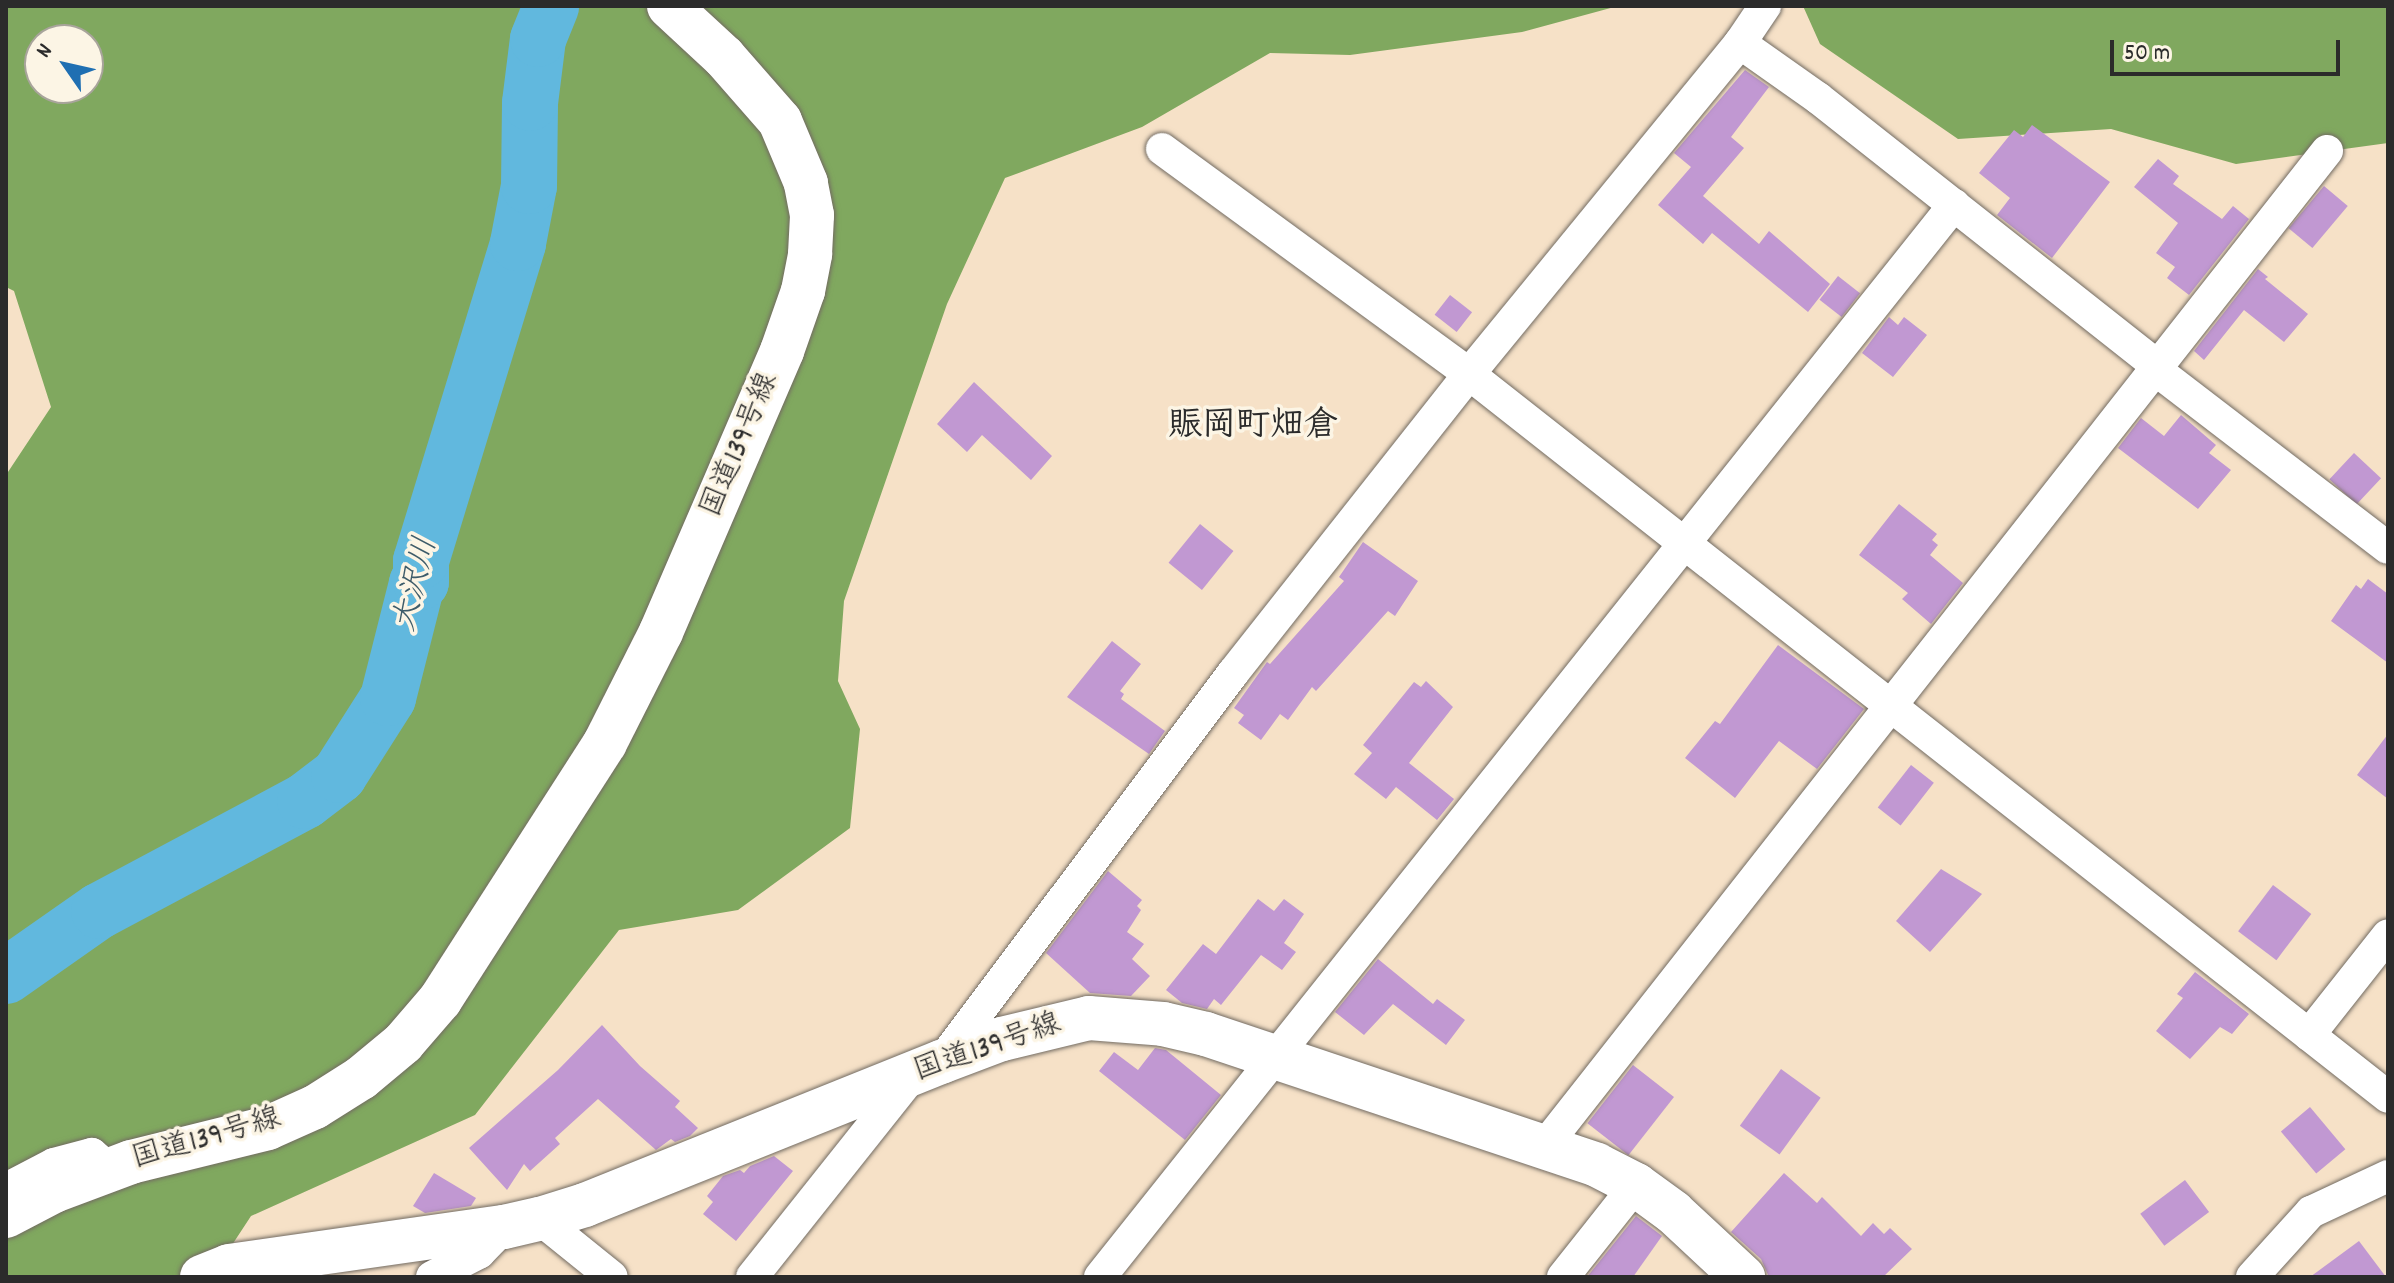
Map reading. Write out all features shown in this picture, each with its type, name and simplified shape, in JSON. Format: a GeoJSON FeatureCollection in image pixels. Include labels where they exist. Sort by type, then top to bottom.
{"type":"FeatureCollection","features":[{"type":"Feature","properties":{"kind":"highway","name":"国道139号線"},"geometry":{"type":"LineString","coordinates":[[6,1216],[54,1191],[109,1169],[268,1128],[315,1107],[361,1078],[403,1043],[440,1000],[605,743],[661,632],[782,351],[803,291],[810,254],[812,215],[806,183],[780,121],[724,57],[679,17]]}},
{"type":"Feature","properties":{"kind":"highway","name":"国道139号線"},"geometry":{"type":"LineString","coordinates":[[202,1277],[229,1266],[522,1223],[585,1205],[1002,1039],[1089,1018],[1163,1024],[1273,1056],[1597,1165],[1636,1185],[1719,1252],[1743,1277]]}},
{"type":"Feature","properties":{"kind":"street"},"geometry":{"type":"LineString","coordinates":[[752,1277],[926,1069],[1233,673],[1469,374],[1740,43],[1765,6]]}},
{"type":"Feature","properties":{"kind":"street"},"geometry":{"type":"LineString","coordinates":[[1740,43],[1818,98],[2150,360],[2156,370],[2388,548]]}},
{"type":"Feature","properties":{"kind":"street"},"geometry":{"type":"LineString","coordinates":[[1162,149],[1469,374],[2388,1097]]}},
{"type":"Feature","properties":{"kind":"street"},"geometry":{"type":"LineString","coordinates":[[1544,1147],[2327,151]]}},
{"type":"Feature","properties":{"kind":"street"},"geometry":{"type":"LineString","coordinates":[[1100,1277],[1954,205]]}},
{"type":"Feature","properties":{"kind":"street"},"geometry":{"type":"LineString","coordinates":[[2309,1035],[2388,935]]}},
{"type":"Feature","properties":{"kind":"street"},"geometry":{"type":"LineString","coordinates":[[6,1189],[54,1164],[92,1154],[109,1169]]}},
{"type":"Feature","properties":{"kind":"street"},"geometry":{"type":"LineString","coordinates":[[2252,1277],[2311,1212],[2388,1176]]}},
{"type":"Feature","properties":{"kind":"street"},"geometry":{"type":"LineString","coordinates":[[1563,1277],[1636,1185]]}},
{"type":"Feature","properties":{"kind":"street"},"geometry":{"type":"LineString","coordinates":[[432,1277],[479,1253],[522,1223],[612,1277]]}},
{"type":"Feature","properties":{"kind":"green space"},"geometry":{"type":"Polygon","coordinates":[[[6,6],[1618,6],[1522,32],[1350,55],[1270,53],[1142,127],[1005,178],[947,304],[844,601],[838,681],[860,729],[850,828],[738,910],[619,930],[475,1115],[251,1216],[211,1277],[6,1277],[6,475],[51,407],[14,291],[6,287],[6,6]]]}},
{"type":"Feature","properties":{"kind":"green space"},"geometry":{"type":"Polygon","coordinates":[[[1803,6],[2388,6],[2388,143],[2236,164],[2111,129],[1958,139],[1820,44],[1803,6]]]}},
{"type":"Feature","properties":{"kind":"building"},"geometry":{"type":"Polygon","coordinates":[[[1745,70],[1769,87],[1731,137],[1744,148],[1703,196],[1759,244],[1769,231],[1830,284],[1808,312],[1712,233],[1703,244],[1658,205],[1691,167],[1674,153],[1745,70]]]}},
{"type":"Feature","properties":{"kind":"building"},"geometry":{"type":"Polygon","coordinates":[[[2032,125],[2110,182],[2052,258],[1997,215],[2010,198],[1979,173],[2014,130],[2023,137],[2032,125]]]}},
{"type":"Feature","properties":{"kind":"building"},"geometry":{"type":"Polygon","coordinates":[[[2158,159],[2179,176],[2173,184],[2222,219],[2233,206],[2249,219],[2189,295],[2167,278],[2175,267],[2156,253],[2178,223],[2134,187],[2158,159]]]}},
{"type":"Feature","properties":{"kind":"building"},"geometry":{"type":"Polygon","coordinates":[[[2324,186],[2348,206],[2312,248],[2289,228],[2324,186]]]}},
{"type":"Feature","properties":{"kind":"building"},"geometry":{"type":"Polygon","coordinates":[[[2258,269],[2268,277],[2265,279],[2308,314],[2284,342],[2244,310],[2204,360],[2194,351],[2258,269]]]}},
{"type":"Feature","properties":{"kind":"building"},"geometry":{"type":"Polygon","coordinates":[[[1838,276],[1860,293],[1842,317],[1820,300],[1838,276]]]}},
{"type":"Feature","properties":{"kind":"building"},"geometry":{"type":"Polygon","coordinates":[[[1450,295],[1472,312],[1457,332],[1435,315],[1450,295]]]}},
{"type":"Feature","properties":{"kind":"building"},"geometry":{"type":"Polygon","coordinates":[[[1889,317],[1898,325],[1904,317],[1927,335],[1893,377],[1862,353],[1889,317]]]}},
{"type":"Feature","properties":{"kind":"building"},"geometry":{"type":"Polygon","coordinates":[[[974,382],[1052,456],[1031,480],[982,435],[967,452],[937,424],[974,382]]]}},
{"type":"Feature","properties":{"kind":"building"},"geometry":{"type":"Polygon","coordinates":[[[2181,415],[2216,445],[2209,453],[2231,470],[2198,509],[2118,448],[2141,418],[2164,436],[2181,415]]]}},
{"type":"Feature","properties":{"kind":"building"},"geometry":{"type":"Polygon","coordinates":[[[2354,453],[2381,478],[2357,505],[2329,479],[2354,453]]]}},
{"type":"Feature","properties":{"kind":"building"},"geometry":{"type":"Polygon","coordinates":[[[1899,504],[1937,534],[1932,540],[1938,545],[1930,555],[1963,583],[1931,624],[1902,599],[1908,593],[1859,555],[1899,504]]]}},
{"type":"Feature","properties":{"kind":"building"},"geometry":{"type":"Polygon","coordinates":[[[1200,524],[1233,551],[1202,590],[1169,563],[1200,524]]]}},
{"type":"Feature","properties":{"kind":"building"},"geometry":{"type":"Polygon","coordinates":[[[1363,542],[1418,581],[1395,616],[1388,611],[1316,691],[1312,687],[1288,720],[1280,714],[1261,740],[1238,723],[1244,715],[1234,708],[1267,662],[1270,664],[1344,581],[1339,577],[1363,542]]]}},
{"type":"Feature","properties":{"kind":"building"},"geometry":{"type":"Polygon","coordinates":[[[2368,579],[2388,594],[2388,663],[2331,621],[2356,585],[2361,589],[2368,579]]]}},
{"type":"Feature","properties":{"kind":"building"},"geometry":{"type":"Polygon","coordinates":[[[1112,641],[1141,664],[1120,691],[1124,694],[1121,699],[1165,731],[1149,754],[1067,697],[1112,641]]]}},
{"type":"Feature","properties":{"kind":"building"},"geometry":{"type":"Polygon","coordinates":[[[1778,645],[1864,709],[1817,769],[1779,741],[1735,798],[1685,758],[1715,721],[1720,724],[1778,645]]]}},
{"type":"Feature","properties":{"kind":"building"},"geometry":{"type":"Polygon","coordinates":[[[1426,681],[1453,707],[1409,763],[1454,799],[1437,820],[1396,787],[1386,799],[1354,774],[1372,753],[1363,745],[1414,682],[1421,687],[1426,681]]]}},
{"type":"Feature","properties":{"kind":"building"},"geometry":{"type":"Polygon","coordinates":[[[2388,734],[2388,799],[2357,775],[2388,734]]]}},
{"type":"Feature","properties":{"kind":"building"},"geometry":{"type":"Polygon","coordinates":[[[1911,765],[1934,783],[1901,825],[1878,808],[1911,765]]]}},
{"type":"Feature","properties":{"kind":"building"},"geometry":{"type":"Polygon","coordinates":[[[1941,869],[1982,894],[1930,952],[1896,921],[1941,869]]]}},
{"type":"Feature","properties":{"kind":"building"},"geometry":{"type":"Polygon","coordinates":[[[1108,871],[1142,900],[1137,906],[1141,910],[1127,932],[1144,944],[1132,959],[1150,976],[1131,996],[1090,993],[1046,953],[1108,871]]]}},
{"type":"Feature","properties":{"kind":"building"},"geometry":{"type":"Polygon","coordinates":[[[2273,885],[2311,914],[2276,960],[2238,931],[2273,885]]]}},
{"type":"Feature","properties":{"kind":"building"},"geometry":{"type":"Polygon","coordinates":[[[1258,899],[1274,911],[1284,899],[1304,914],[1284,943],[1296,952],[1282,970],[1261,955],[1221,1005],[1214,999],[1207,1009],[1182,1003],[1166,990],[1203,944],[1216,954],[1258,899]]]}},
{"type":"Feature","properties":{"kind":"building"},"geometry":{"type":"Polygon","coordinates":[[[1378,959],[1433,1004],[1437,999],[1465,1020],[1446,1045],[1393,1004],[1364,1035],[1335,1012],[1378,959]]]}},
{"type":"Feature","properties":{"kind":"building"},"geometry":{"type":"Polygon","coordinates":[[[2195,972],[2249,1014],[2232,1034],[2220,1027],[2190,1059],[2156,1031],[2183,998],[2177,994],[2195,972]]]}},
{"type":"Feature","properties":{"kind":"building"},"geometry":{"type":"Polygon","coordinates":[[[602,1025],[640,1066],[680,1101],[675,1107],[698,1128],[690,1136],[675,1142],[671,1139],[656,1150],[598,1099],[555,1138],[560,1144],[530,1171],[524,1164],[507,1190],[469,1148],[558,1070],[602,1025]]]}},
{"type":"Feature","properties":{"kind":"building"},"geometry":{"type":"Polygon","coordinates":[[[1155,1048],[1166,1050],[1221,1095],[1185,1140],[1099,1071],[1114,1052],[1138,1070],[1155,1048]]]}},
{"type":"Feature","properties":{"kind":"building"},"geometry":{"type":"Polygon","coordinates":[[[1633,1065],[1674,1097],[1628,1155],[1587,1123],[1633,1065]]]}},
{"type":"Feature","properties":{"kind":"building"},"geometry":{"type":"Polygon","coordinates":[[[1781,1069],[1821,1098],[1779,1154],[1740,1126],[1781,1069]]]}},
{"type":"Feature","properties":{"kind":"building"},"geometry":{"type":"Polygon","coordinates":[[[2310,1107],[2345,1149],[2316,1174],[2281,1131],[2310,1107]]]}},
{"type":"Feature","properties":{"kind":"building"},"geometry":{"type":"Polygon","coordinates":[[[774,1156],[793,1171],[736,1241],[703,1214],[713,1202],[707,1196],[723,1176],[740,1170],[744,1173],[750,1166],[774,1156]]]}},
{"type":"Feature","properties":{"kind":"building"},"geometry":{"type":"Polygon","coordinates":[[[434,1173],[476,1198],[471,1206],[425,1213],[413,1206],[434,1173]]]}},
{"type":"Feature","properties":{"kind":"building"},"geometry":{"type":"Polygon","coordinates":[[[1784,1173],[1817,1203],[1822,1197],[1861,1236],[1873,1223],[1884,1234],[1890,1228],[1912,1249],[1883,1277],[1769,1277],[1761,1259],[1731,1232],[1784,1173]]]}},
{"type":"Feature","properties":{"kind":"building"},"geometry":{"type":"Polygon","coordinates":[[[2185,1180],[2209,1212],[2164,1246],[2140,1214],[2185,1180]]]}},
{"type":"Feature","properties":{"kind":"building"},"geometry":{"type":"Polygon","coordinates":[[[1636,1216],[1662,1236],[1633,1277],[1587,1277],[1636,1216]]]}},
{"type":"Feature","properties":{"kind":"building"},"geometry":{"type":"Polygon","coordinates":[[[2359,1241],[2386,1277],[2310,1277],[2359,1241]]]}},
{"type":"Feature","properties":{"kind":"waterway","name":"大沢川"},"geometry":{"type":"LineString","coordinates":[[6,976],[99,911],[305,801],[339,775],[388,698],[417,583],[421,582],[421,561],[518,243],[529,186],[530,103],[538,39],[551,6]]}},
{"type":"Feature","properties":{"kind":"district","name":"賑岡町畑倉"},"geometry":{"type":"Point","coordinates":[1253,428]}}]}
